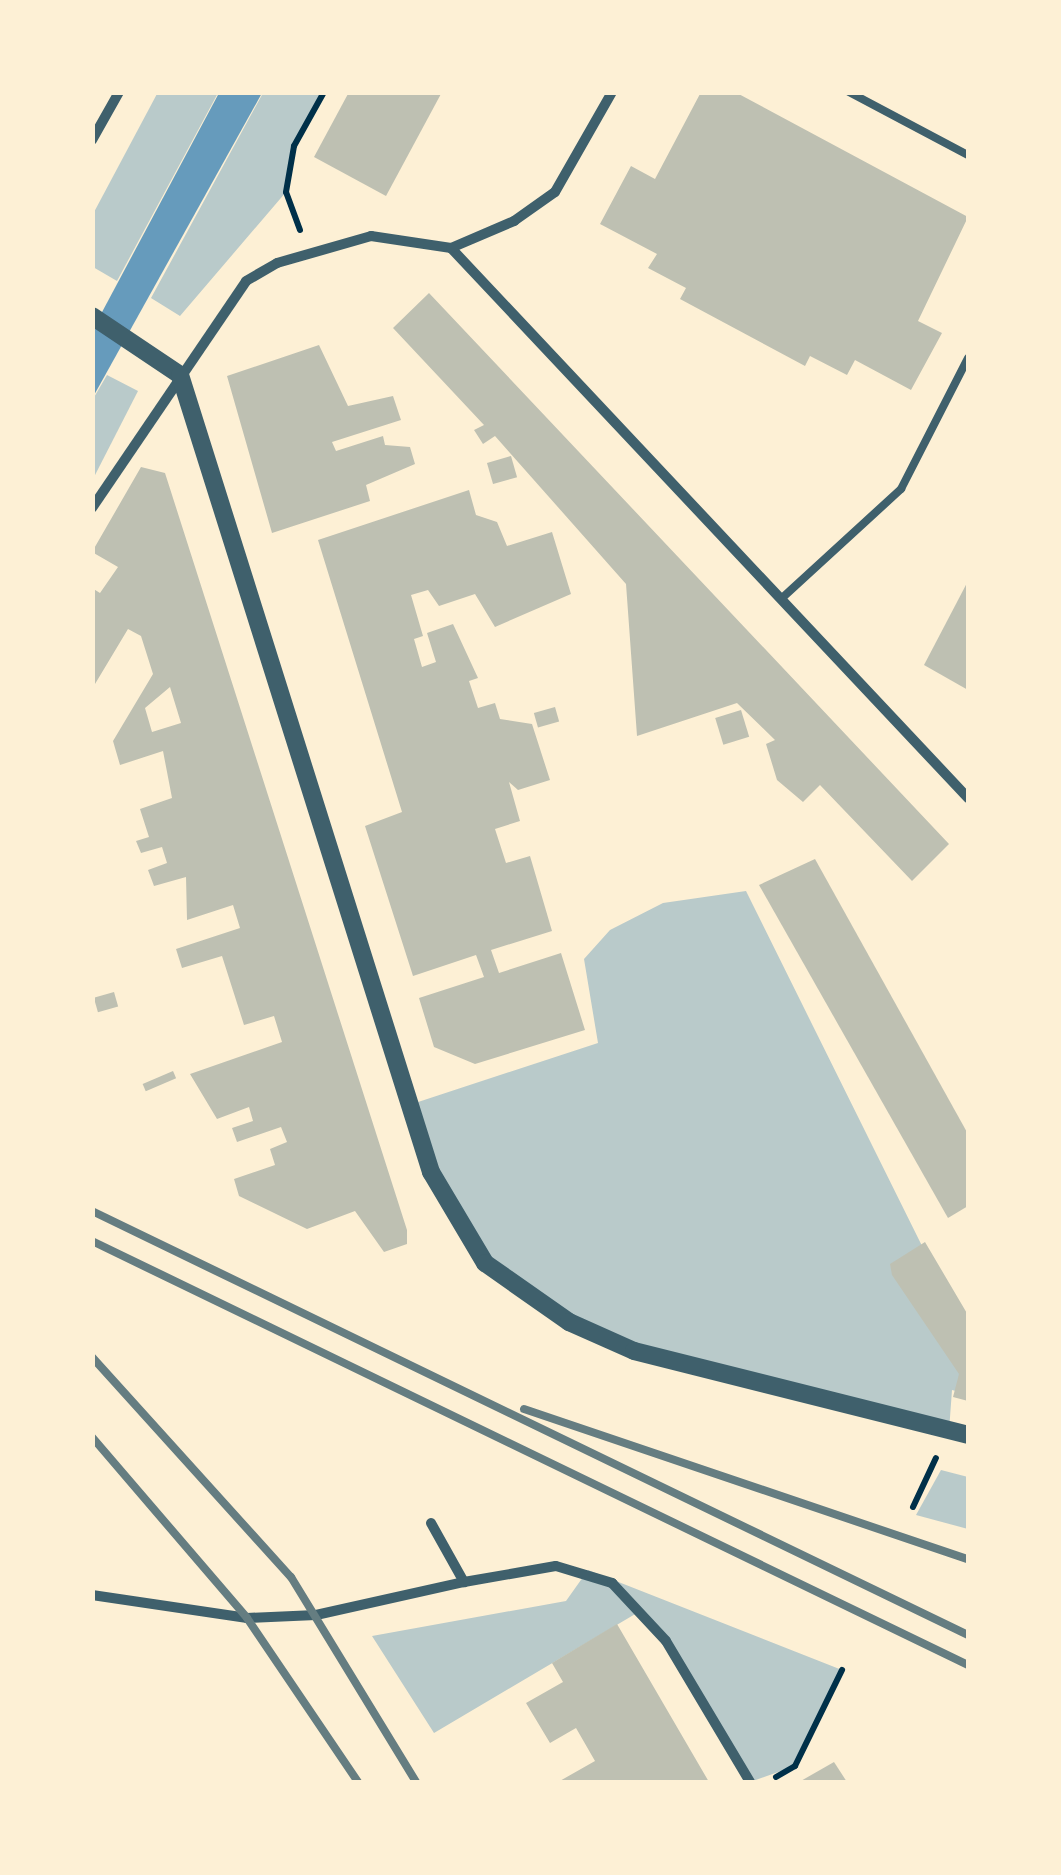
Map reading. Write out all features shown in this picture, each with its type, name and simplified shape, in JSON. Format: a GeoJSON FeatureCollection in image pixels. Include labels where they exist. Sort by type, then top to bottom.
{"type":"FeatureCollection","features":[{"type":"Feature","properties":{"kind":"street"},"geometry":{"type":"LineString","coordinates":[[92,140],[120,92]]}},
{"type":"Feature","properties":{"kind":"street"},"geometry":{"type":"LineString","coordinates":[[92,508],[246,282],[308,252],[371,236],[451,248],[555,192],[612,92]]}},
{"type":"Feature","properties":{"kind":"street"},"geometry":{"type":"LineString","coordinates":[[451,248],[968,798]]}},
{"type":"Feature","properties":{"kind":"street"},"geometry":{"type":"LineString","coordinates":[[92,316],[180,374],[409,1105],[457,1226],[532,1300],[634,1351],[968,1435]]}},
{"type":"Feature","properties":{"kind":"street"},"geometry":{"type":"LineString","coordinates":[[431,1523],[464,1582]]}},
{"type":"Feature","properties":{"kind":"street"},"geometry":{"type":"LineString","coordinates":[[92,1595],[247,1618],[316,1615],[556,1566],[612,1583],[666,1642],[750,1782]]}},
{"type":"Feature","properties":{"kind":"lane"},"geometry":{"type":"LineString","coordinates":[[848,92],[968,155]]}},
{"type":"Feature","properties":{"kind":"lane"},"geometry":{"type":"LineString","coordinates":[[781,599],[901,490],[968,358]]}},
{"type":"Feature","properties":{"kind":"path"},"geometry":{"type":"LineString","coordinates":[[308,252],[286,192],[294,146],[324,92]]}},
{"type":"Feature","properties":{"kind":"path"},"geometry":{"type":"LineString","coordinates":[[913,1507],[949,1431]]}},
{"type":"Feature","properties":{"kind":"path"},"geometry":{"type":"LineString","coordinates":[[766,1782],[795,1766],[842,1670]]}},
{"type":"Feature","properties":{"kind":"shaded area"},"geometry":{"type":"Polygon","coordinates":[[[158,92],[218,93],[117,281],[93,267],[93,214],[158,92]]]}},
{"type":"Feature","properties":{"kind":"shaded area"},"geometry":{"type":"Polygon","coordinates":[[[263,93],[324,93],[294,146],[286,192],[180,316],[151,298],[263,93]]]}},
{"type":"Feature","properties":{"kind":"shaded area"},"geometry":{"type":"Polygon","coordinates":[[[107,375],[138,391],[93,479],[93,399],[107,375]]]}},
{"type":"Feature","properties":{"kind":"shaded area"},"geometry":{"type":"Polygon","coordinates":[[[746,891],[930,1262],[912,1272],[968,1370],[968,1394],[952,1390],[949,1431],[634,1351],[531,1300],[457,1225],[409,1105],[598,1043],[584,959],[610,930],[663,903],[746,891]]]}},
{"type":"Feature","properties":{"kind":"shaded area"},"geometry":{"type":"Polygon","coordinates":[[[941,1470],[968,1477],[968,1529],[916,1515],[941,1470]]]}},
{"type":"Feature","properties":{"kind":"shaded area"},"geometry":{"type":"Polygon","coordinates":[[[588,1570],[842,1670],[795,1766],[750,1782],[642,1610],[434,1733],[372,1636],[566,1601],[588,1570]]]}},
{"type":"Feature","properties":{"kind":"water"},"geometry":{"type":"Polygon","coordinates":[[[219,93],[262,93],[93,397],[93,329],[219,93]]]}},
{"type":"Feature","properties":{"kind":"building"},"geometry":{"type":"Polygon","coordinates":[[[349,92],[442,92],[386,196],[314,157],[349,92]]]}},
{"type":"Feature","properties":{"kind":"building"},"geometry":{"type":"Polygon","coordinates":[[[701,92],[735,92],[968,217],[918,321],[942,333],[911,390],[855,360],[847,375],[810,356],[805,366],[680,299],[686,288],[648,268],[657,254],[600,224],[631,166],[655,179],[701,92]]]}},
{"type":"Feature","properties":{"kind":"building"},"geometry":{"type":"Polygon","coordinates":[[[429,293],[949,844],[912,881],[820,785],[803,802],[777,780],[766,744],[775,740],[737,703],[637,736],[626,584],[495,436],[483,444],[474,430],[484,425],[393,328],[429,293]]]}},
{"type":"Feature","properties":{"kind":"building"},"geometry":{"type":"Polygon","coordinates":[[[319,345],[348,406],[393,396],[401,420],[332,442],[336,451],[383,436],[385,445],[410,447],[415,464],[366,485],[370,501],[272,533],[227,376],[319,345]]]}},
{"type":"Feature","properties":{"kind":"building"},"geometry":{"type":"Polygon","coordinates":[[[511,456],[517,477],[493,484],[487,463],[511,456]]]}},
{"type":"Feature","properties":{"kind":"building"},"geometry":{"type":"Polygon","coordinates":[[[141,467],[165,473],[407,1230],[407,1244],[384,1252],[355,1211],[307,1229],[239,1196],[234,1179],[275,1165],[270,1149],[287,1142],[281,1127],[237,1142],[232,1128],[253,1121],[249,1107],[217,1119],[190,1074],[282,1042],[274,1016],[244,1025],[222,956],[182,968],[176,949],[240,928],[233,905],[187,920],[186,877],[154,886],[148,870],[167,863],[162,847],[141,853],[136,841],[149,837],[140,809],[172,798],[163,751],[120,765],[113,741],[153,674],[141,636],[128,629],[92,689],[92,588],[100,593],[118,567],[92,552],[141,467]],[[170,687],[145,708],[152,732],[181,723],[170,687]]]}},
{"type":"Feature","properties":{"kind":"building"},"geometry":{"type":"Polygon","coordinates":[[[469,490],[476,515],[497,522],[507,546],[552,532],[571,594],[495,627],[475,594],[439,606],[428,590],[411,595],[423,636],[414,639],[422,667],[436,662],[427,633],[453,624],[478,678],[469,681],[478,708],[495,703],[500,719],[532,724],[550,780],[518,790],[509,782],[520,821],[495,829],[506,863],[530,856],[552,931],[491,950],[499,973],[561,953],[585,1030],[475,1064],[434,1047],[419,998],[484,977],[476,955],[413,976],[365,826],[402,812],[318,540],[469,490]]]}},
{"type":"Feature","properties":{"kind":"building"},"geometry":{"type":"Polygon","coordinates":[[[968,581],[968,690],[924,665],[968,581]]]}},
{"type":"Feature","properties":{"kind":"building"},"geometry":{"type":"Polygon","coordinates":[[[555,707],[559,721],[538,727],[534,713],[555,707]]]}},
{"type":"Feature","properties":{"kind":"building"},"geometry":{"type":"Polygon","coordinates":[[[741,710],[749,737],[723,745],[715,718],[741,710]]]}},
{"type":"Feature","properties":{"kind":"building"},"geometry":{"type":"Polygon","coordinates":[[[815,859],[968,1134],[968,1206],[948,1218],[759,885],[815,859]]]}},
{"type":"Feature","properties":{"kind":"building"},"geometry":{"type":"Polygon","coordinates":[[[114,992],[118,1006],[98,1012],[94,998],[114,992]]]}},
{"type":"Feature","properties":{"kind":"building"},"geometry":{"type":"Polygon","coordinates":[[[173,1071],[176,1078],[146,1091],[143,1084],[173,1071]]]}},
{"type":"Feature","properties":{"kind":"building"},"geometry":{"type":"Polygon","coordinates":[[[925,1242],[968,1315],[968,1401],[953,1397],[959,1374],[892,1275],[890,1264],[925,1242]]]}},
{"type":"Feature","properties":{"kind":"building"},"geometry":{"type":"Polygon","coordinates":[[[617,1624],[709,1782],[558,1782],[595,1761],[576,1728],[550,1743],[526,1703],[563,1682],[552,1663],[617,1624]]]}},
{"type":"Feature","properties":{"kind":"building"},"geometry":{"type":"Polygon","coordinates":[[[834,1762],[847,1782],[799,1782],[834,1762]]]}},
{"type":"Feature","properties":{"kind":"railway"},"geometry":{"type":"LineString","coordinates":[[92,1211],[968,1635]]}},
{"type":"Feature","properties":{"kind":"railway"},"geometry":{"type":"LineString","coordinates":[[92,1241],[968,1665]]}},
{"type":"Feature","properties":{"kind":"railway"},"geometry":{"type":"LineString","coordinates":[[92,1357],[291,1577],[416,1782]]}},
{"type":"Feature","properties":{"kind":"railway"},"geometry":{"type":"LineString","coordinates":[[524,1409],[968,1559]]}},
{"type":"Feature","properties":{"kind":"railway"},"geometry":{"type":"LineString","coordinates":[[92,1437],[247,1618],[358,1782]]}}]}
